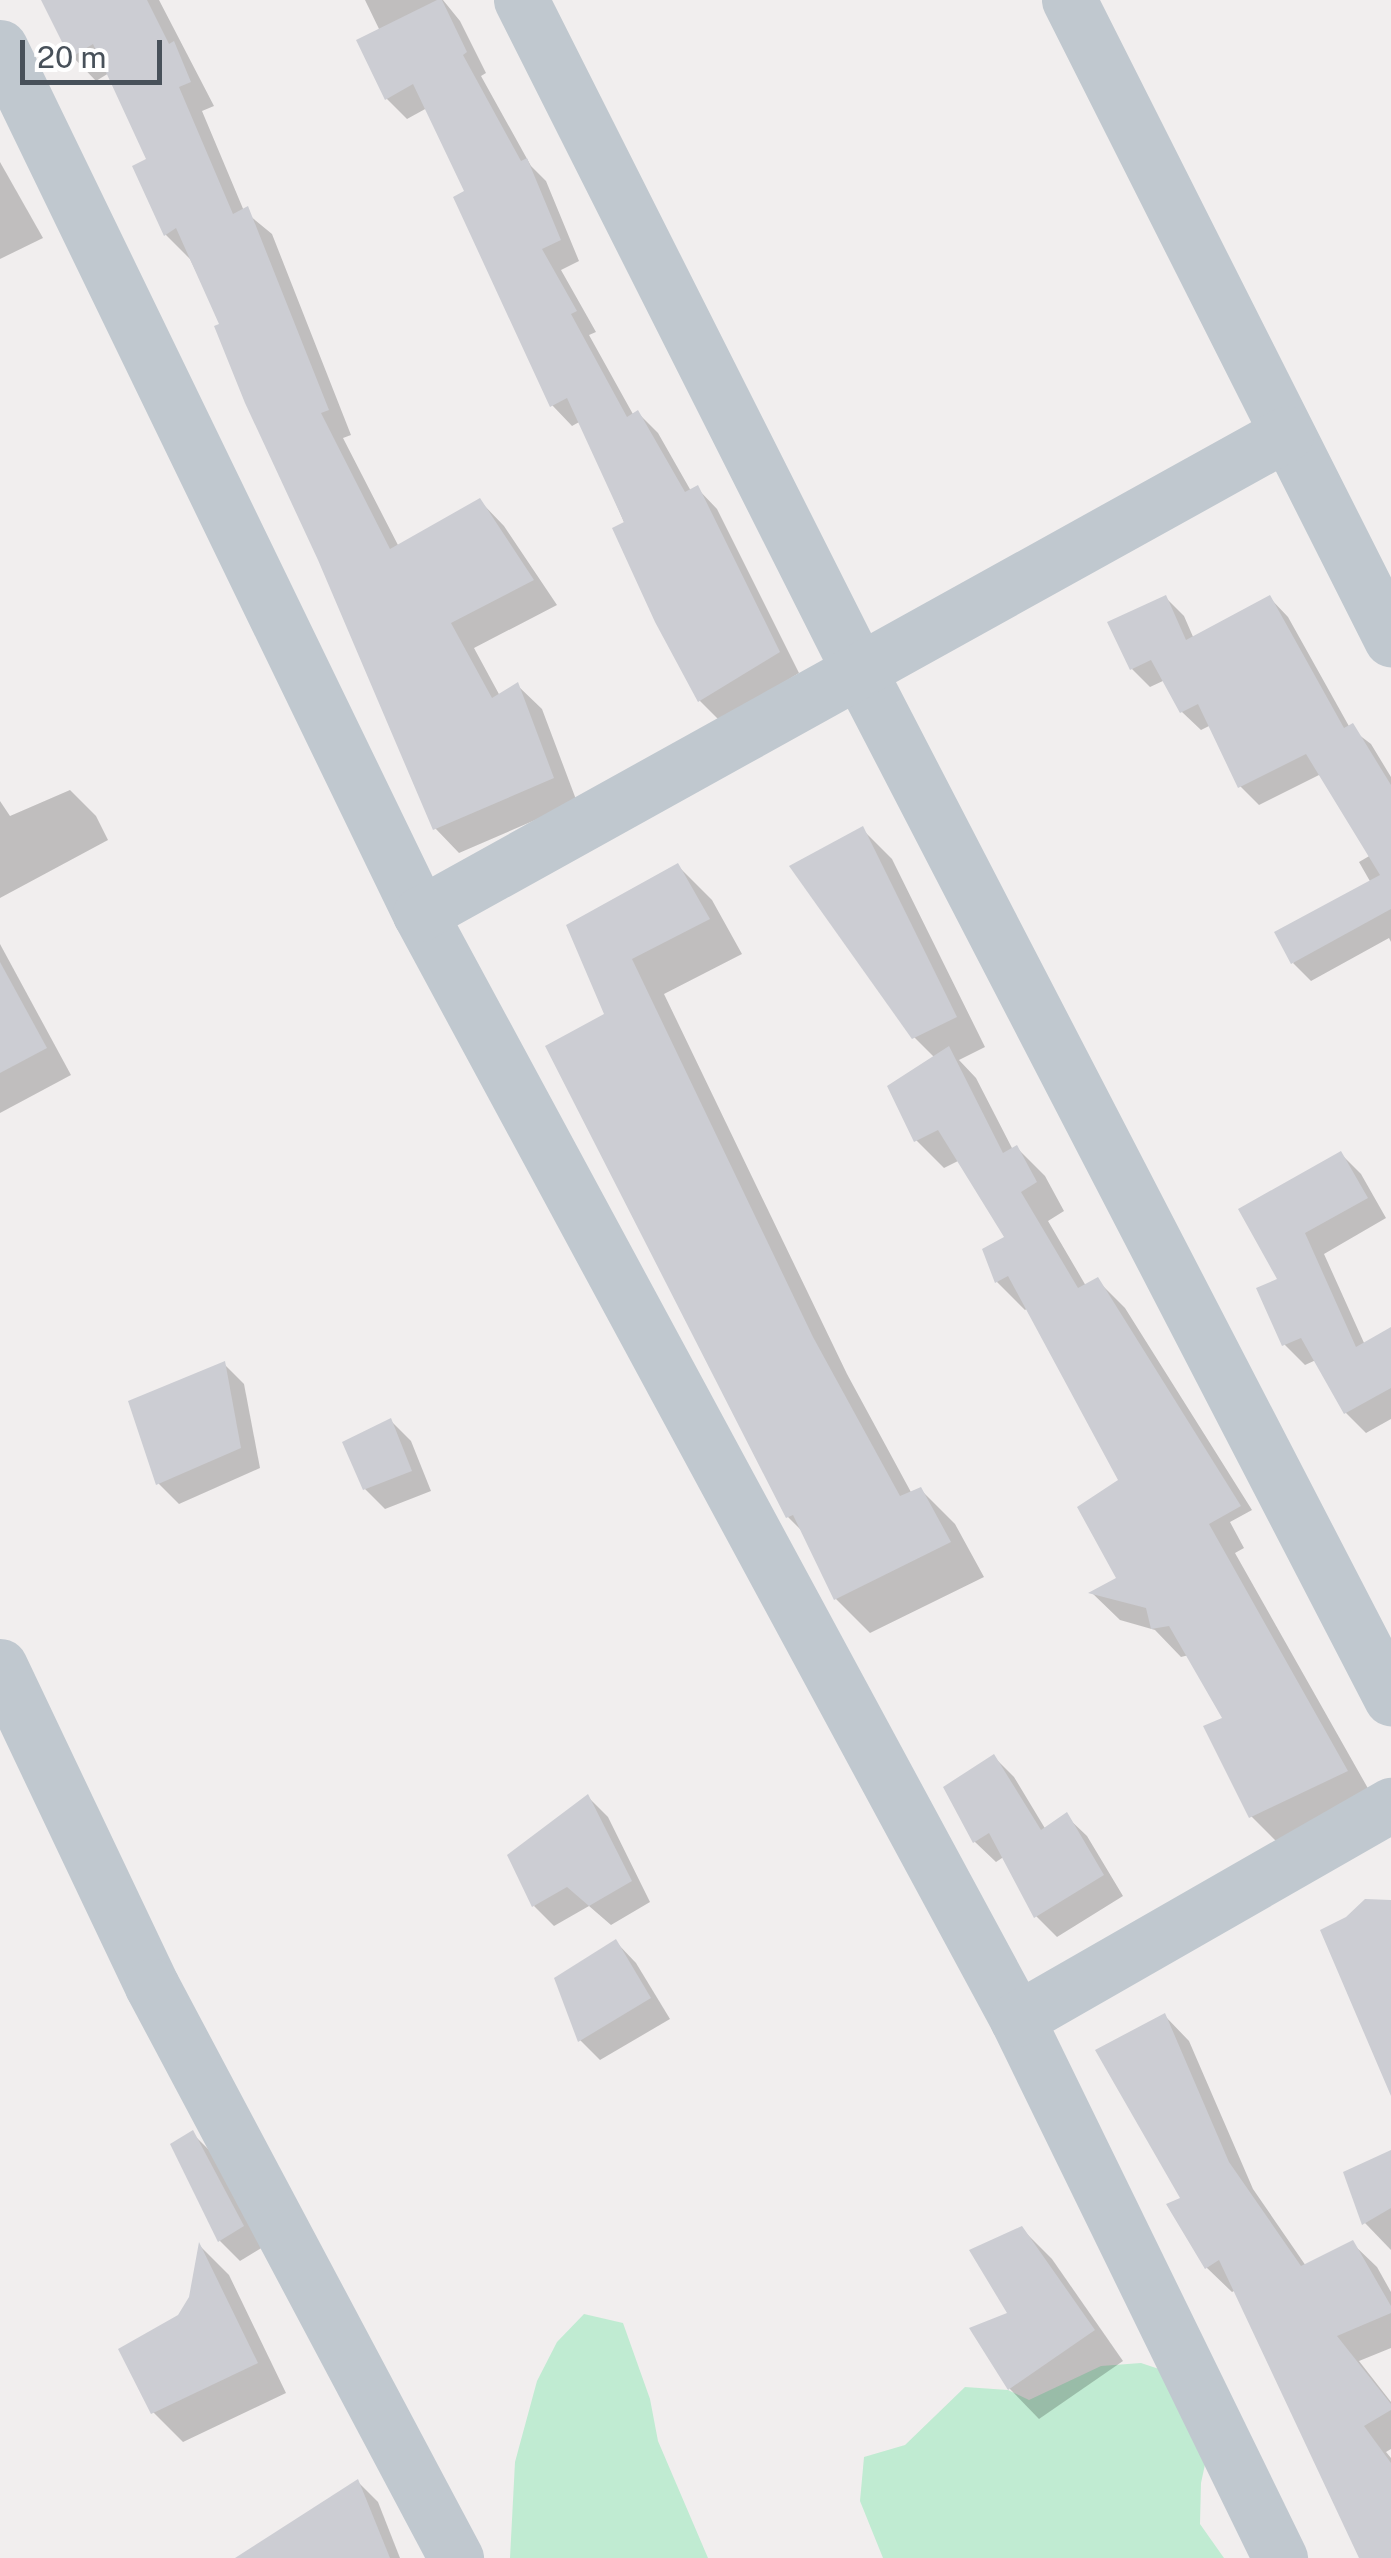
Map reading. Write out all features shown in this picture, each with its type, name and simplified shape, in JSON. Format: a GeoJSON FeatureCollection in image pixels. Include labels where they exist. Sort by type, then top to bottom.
{"type":"FeatureCollection","features":[{"type":"Feature","properties":{"kind":"street"},"geometry":{"type":"LineString","coordinates":[[521,0],[858,672],[1391,1698]]}},
{"type":"Feature","properties":{"kind":"street"},"geometry":{"type":"LineString","coordinates":[[1069,0],[1391,639]]}},
{"type":"Feature","properties":{"kind":"street"},"geometry":{"type":"LineString","coordinates":[[0,47],[420,914],[1017,2019],[1280,2558]]}},
{"type":"Feature","properties":{"kind":"street"},"geometry":{"type":"LineString","coordinates":[[420,914],[1287,433]]}},
{"type":"Feature","properties":{"kind":"street"},"geometry":{"type":"LineString","coordinates":[[0,1666],[152,1986],[456,2558]]}},
{"type":"Feature","properties":{"kind":"street"},"geometry":{"type":"LineString","coordinates":[[1017,2019],[1391,1805]]}},
{"type":"Feature","properties":{"kind":"green space"},"geometry":{"type":"Polygon","coordinates":[[[584,2314],[623,2323],[650,2399],[658,2441],[708,2558],[510,2558],[515,2462],[537,2381],[557,2342],[584,2314]]]}},
{"type":"Feature","properties":{"kind":"green space"},"geometry":{"type":"Polygon","coordinates":[[[1141,2363],[1177,2375],[1209,2446],[1201,2483],[1200,2524],[1224,2558],[883,2558],[860,2501],[864,2457],[905,2445],[965,2387],[1008,2390],[1029,2400],[1101,2366],[1141,2363]]]}},
{"type":"Feature","properties":{"kind":"building"},"geometry":{"type":"Polygon","coordinates":[[[41,0],[147,0],[169,44],[174,41],[191,82],[179,87],[233,214],[248,206],[329,410],[321,413],[390,549],[480,498],[534,580],[451,623],[492,698],[518,682],[554,778],[433,830],[318,560],[245,403],[214,326],[219,324],[176,228],[164,236],[132,166],[146,159],[93,44],[70,58],[41,0]]]}},
{"type":"Feature","properties":{"kind":"building"},"geometry":{"type":"Polygon","coordinates":[[[442,0],[467,52],[463,55],[521,161],[527,158],[561,240],[542,249],[577,311],[571,314],[627,417],[638,410],[685,492],[698,485],[780,652],[698,702],[655,622],[612,528],[624,522],[567,398],[550,407],[453,197],[464,191],[413,84],[385,100],[356,40],[442,0]]]}},
{"type":"Feature","properties":{"kind":"building"},"geometry":{"type":"Polygon","coordinates":[[[1166,595],[1186,640],[1270,595],[1344,728],[1353,723],[1391,785],[1391,909],[1291,964],[1274,932],[1380,875],[1306,754],[1238,788],[1198,704],[1180,713],[1151,660],[1130,670],[1107,622],[1166,595]]]}},
{"type":"Feature","properties":{"kind":"building"},"geometry":{"type":"Polygon","coordinates":[[[863,826],[957,1017],[912,1039],[789,866],[863,826]]]}},
{"type":"Feature","properties":{"kind":"building"},"geometry":{"type":"Polygon","coordinates":[[[678,863],[710,919],[632,959],[813,1337],[900,1496],[921,1487],[951,1542],[834,1600],[793,1515],[786,1518],[545,1046],[604,1014],[566,925],[678,863]]]}},
{"type":"Feature","properties":{"kind":"building"},"geometry":{"type":"Polygon","coordinates":[[[0,962],[47,1048],[0,1073],[0,962]]]}},
{"type":"Feature","properties":{"kind":"building"},"geometry":{"type":"Polygon","coordinates":[[[949,1046],[1003,1153],[1017,1145],[1037,1182],[1021,1192],[1078,1288],[1098,1277],[1241,1506],[1209,1524],[1348,1771],[1249,1818],[1203,1726],[1222,1718],[1169,1626],[1151,1629],[1146,1608],[1088,1593],[1116,1578],[1077,1507],[1118,1480],[1008,1276],[995,1283],[982,1249],[1004,1237],[938,1130],[914,1142],[887,1086],[949,1046]]]}},
{"type":"Feature","properties":{"kind":"building"},"geometry":{"type":"Polygon","coordinates":[[[1341,1151],[1368,1198],[1305,1233],[1356,1347],[1391,1327],[1391,1388],[1344,1414],[1301,1338],[1282,1346],[1256,1288],[1277,1279],[1238,1209],[1341,1151]]]}},
{"type":"Feature","properties":{"kind":"building"},"geometry":{"type":"Polygon","coordinates":[[[225,1361],[241,1448],[156,1485],[128,1401],[225,1361]]]}},
{"type":"Feature","properties":{"kind":"building"},"geometry":{"type":"Polygon","coordinates":[[[391,1418],[412,1471],[363,1490],[342,1442],[391,1418]]]}},
{"type":"Feature","properties":{"kind":"building"},"geometry":{"type":"Polygon","coordinates":[[[994,1754],[1041,1830],[1067,1812],[1104,1875],[1034,1918],[989,1833],[973,1843],[943,1787],[994,1754]]]}},
{"type":"Feature","properties":{"kind":"building"},"geometry":{"type":"Polygon","coordinates":[[[588,1794],[632,1881],[589,1906],[567,1887],[532,1907],[507,1855],[588,1794]]]}},
{"type":"Feature","properties":{"kind":"building"},"geometry":{"type":"Polygon","coordinates":[[[1365,1899],[1391,1900],[1391,2096],[1320,1930],[1346,1917],[1365,1899]]]}},
{"type":"Feature","properties":{"kind":"building"},"geometry":{"type":"Polygon","coordinates":[[[616,1939],[651,1998],[578,2042],[554,1978],[616,1939]]]}},
{"type":"Feature","properties":{"kind":"building"},"geometry":{"type":"Polygon","coordinates":[[[1165,2013],[1229,2162],[1301,2266],[1353,2240],[1391,2306],[1391,2313],[1337,2336],[1391,2404],[1391,2410],[1364,2426],[1391,2463],[1391,2558],[1359,2558],[1219,2260],[1205,2269],[1166,2204],[1180,2198],[1095,2050],[1165,2013]]]}},
{"type":"Feature","properties":{"kind":"building"},"geometry":{"type":"Polygon","coordinates":[[[193,2130],[244,2226],[218,2242],[170,2144],[193,2130]]]}},
{"type":"Feature","properties":{"kind":"building"},"geometry":{"type":"Polygon","coordinates":[[[1391,2150],[1391,2208],[1362,2225],[1343,2172],[1391,2150]]]}},
{"type":"Feature","properties":{"kind":"building"},"geometry":{"type":"Polygon","coordinates":[[[1022,2226],[1095,2330],[1008,2390],[969,2328],[1007,2313],[969,2250],[1022,2226]]]}},
{"type":"Feature","properties":{"kind":"building"},"geometry":{"type":"Polygon","coordinates":[[[199,2242],[258,2363],[151,2414],[118,2349],[178,2315],[189,2297],[199,2242]]]}},
{"type":"Feature","properties":{"kind":"building"},"geometry":{"type":"Polygon","coordinates":[[[358,2479],[390,2558],[235,2558],[358,2479]]]}}]}
